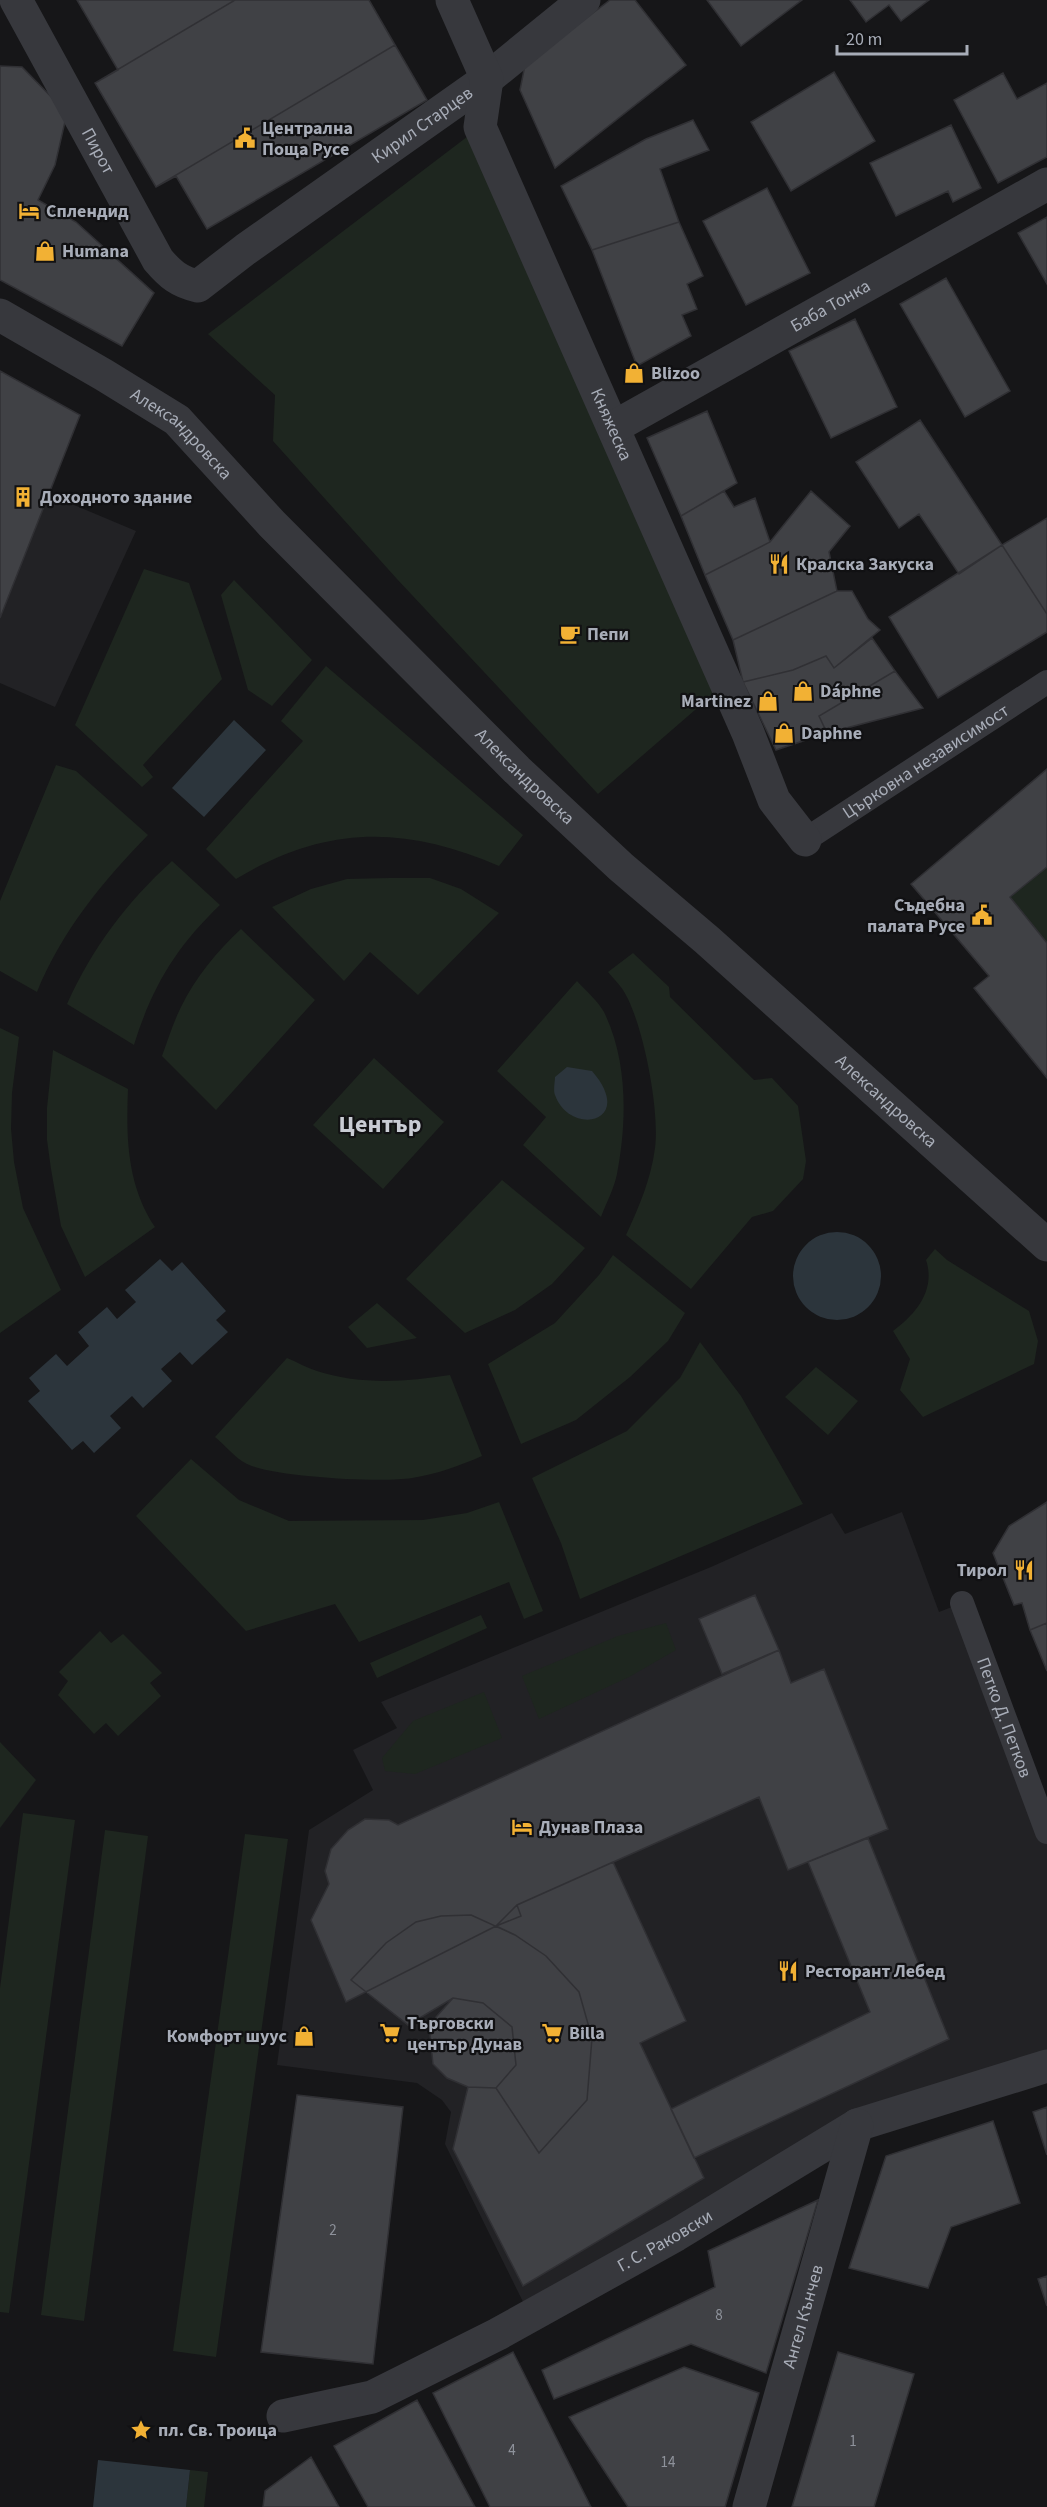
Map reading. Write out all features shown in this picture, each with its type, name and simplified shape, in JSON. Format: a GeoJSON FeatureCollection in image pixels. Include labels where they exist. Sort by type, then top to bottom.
{"type":"FeatureCollection","features":[{"type":"Feature","properties":{"kind":"street","name":"Пирот"},"geometry":{"type":"LineString","coordinates":[[16,0],[158,260],[170,274],[184,283],[198,286]]}},
{"type":"Feature","properties":{"kind":"street"},"geometry":{"type":"LineString","coordinates":[[452,0],[487,79]]}},
{"type":"Feature","properties":{"kind":"street","name":"Кирил Старцев"},"geometry":{"type":"LineString","coordinates":[[198,286],[246,249],[487,79],[584,0]]}},
{"type":"Feature","properties":{"kind":"street","name":"Княжеска"},"geometry":{"type":"LineString","coordinates":[[487,79],[480,127],[748,733],[774,800],[805,840]]}},
{"type":"Feature","properties":{"kind":"street","name":"Баба Тонка"},"geometry":{"type":"LineString","coordinates":[[614,427],[1047,184]]}},
{"type":"Feature","properties":{"kind":"street","name":"Александровска"},"geometry":{"type":"LineString","coordinates":[[0,315],[177,420],[272,524],[517,770],[621,867],[707,940],[1047,1245]]}},
{"type":"Feature","properties":{"kind":"street","name":"Г. С. Раковски"},"geometry":{"type":"LineString","coordinates":[[283,2416],[372,2397],[498,2334],[676,2235],[857,2124],[1047,2066]]}},
{"type":"Feature","properties":{"kind":"street","name":"Ангел Кънчев"},"geometry":{"type":"LineString","coordinates":[[749,2507],[857,2124]]}},
{"type":"Feature","properties":{"kind":"lane","name":"Църковна независимост"},"geometry":{"type":"LineString","coordinates":[[805,840],[1047,682]]}},
{"type":"Feature","properties":{"kind":"lane","name":"Петко Д. Петков"},"geometry":{"type":"LineString","coordinates":[[962,1603],[1047,1832]]}},
{"type":"Feature","properties":{"kind":"shaded area"},"geometry":{"type":"Polygon","coordinates":[[[480,127],[725,684],[598,794],[397,579],[273,441],[275,395],[208,334],[480,127]]]}},
{"type":"Feature","properties":{"kind":"shaded area"},"geometry":{"type":"Polygon","coordinates":[[[48,494],[136,531],[55,707],[0,683],[0,618],[48,494]]]}},
{"type":"Feature","properties":{"kind":"shaded area"},"geometry":{"type":"Polygon","coordinates":[[[144,569],[189,583],[222,679],[143,765],[153,777],[142,787],[75,725],[144,569]]]}},
{"type":"Feature","properties":{"kind":"shaded area"},"geometry":{"type":"Polygon","coordinates":[[[234,580],[312,660],[272,706],[248,690],[221,595],[234,580]]]}},
{"type":"Feature","properties":{"kind":"shaded area"},"geometry":{"type":"Polygon","coordinates":[[[326,666],[523,835],[499,866],[431,843],[398,838],[366,837],[334,840],[301,848],[269,861],[236,879],[206,849],[303,741],[281,721],[326,666]]]}},
{"type":"Feature","properties":{"kind":"shaded area"},"geometry":{"type":"Polygon","coordinates":[[[234,720],[266,750],[204,817],[172,788],[234,720]]]}},
{"type":"Feature","properties":{"kind":"shaded area"},"geometry":{"type":"Polygon","coordinates":[[[56,765],[76,771],[148,835],[115,870],[85,908],[58,949],[37,992],[0,971],[0,901],[56,765]]]}},
{"type":"Feature","properties":{"kind":"shaded area"},"geometry":{"type":"Polygon","coordinates":[[[172,861],[220,905],[191,936],[167,969],[149,1005],[134,1045],[67,1004],[88,964],[112,927],[140,893],[172,861]]]}},
{"type":"Feature","properties":{"kind":"shaded area"},"geometry":{"type":"Polygon","coordinates":[[[1047,867],[1047,943],[1010,897],[1047,867]]]}},
{"type":"Feature","properties":{"kind":"shaded area"},"geometry":{"type":"Polygon","coordinates":[[[430,878],[461,889],[499,913],[418,995],[370,952],[344,981],[272,907],[311,889],[347,879],[430,878]]]}},
{"type":"Feature","properties":{"kind":"shaded area"},"geometry":{"type":"Polygon","coordinates":[[[241,929],[315,1000],[216,1110],[162,1056],[178,1013],[193,986],[223,946],[241,929]]]}},
{"type":"Feature","properties":{"kind":"shaded area"},"geometry":{"type":"Polygon","coordinates":[[[633,953],[669,987],[670,997],[754,1080],[772,1078],[798,1106],[806,1161],[803,1179],[773,1211],[752,1217],[691,1289],[626,1235],[647,1182],[655,1148],[656,1132],[648,1067],[637,1023],[623,990],[608,972],[633,953]]]}},
{"type":"Feature","properties":{"kind":"shaded area"},"geometry":{"type":"Polygon","coordinates":[[[577,981],[604,1012],[618,1051],[621,1071],[623,1134],[616,1180],[601,1217],[523,1145],[546,1117],[497,1071],[577,981]]]}},
{"type":"Feature","properties":{"kind":"shaded area"},"geometry":{"type":"Polygon","coordinates":[[[0,1028],[19,1037],[12,1093],[11,1129],[14,1162],[23,1208],[61,1290],[0,1333],[0,1028]]]}},
{"type":"Feature","properties":{"kind":"shaded area"},"geometry":{"type":"Polygon","coordinates":[[[53,1050],[128,1089],[127,1125],[130,1161],[139,1195],[155,1227],[85,1277],[61,1226],[51,1169],[47,1140],[47,1108],[53,1050]]]}},
{"type":"Feature","properties":{"kind":"shaded area"},"geometry":{"type":"Polygon","coordinates":[[[374,1058],[444,1122],[383,1189],[313,1125],[374,1058]]]}},
{"type":"Feature","properties":{"kind":"shaded area"},"geometry":{"type":"Polygon","coordinates":[[[567,1067],[592,1071],[604,1089],[607,1103],[604,1113],[596,1118],[585,1120],[573,1116],[563,1108],[555,1095],[555,1077],[567,1067]]]}},
{"type":"Feature","properties":{"kind":"shaded area"},"geometry":{"type":"Polygon","coordinates":[[[502,1180],[585,1248],[552,1284],[515,1310],[465,1333],[406,1279],[502,1180]]]}},
{"type":"Feature","properties":{"kind":"shaded area"},"geometry":{"type":"Polygon","coordinates":[[[837,1232],[854,1235],[868,1245],[878,1259],[881,1276],[878,1293],[868,1307],[854,1317],[837,1320],[820,1317],[806,1307],[796,1293],[793,1276],[796,1259],[806,1245],[820,1235],[837,1232]]]}},
{"type":"Feature","properties":{"kind":"shaded area"},"geometry":{"type":"Polygon","coordinates":[[[935,1249],[947,1260],[1029,1311],[1038,1341],[1034,1364],[923,1417],[900,1390],[910,1359],[893,1331],[909,1317],[922,1300],[928,1281],[926,1260],[935,1249]]]}},
{"type":"Feature","properties":{"kind":"shaded area"},"geometry":{"type":"Polygon","coordinates":[[[613,1255],[685,1313],[668,1341],[630,1377],[576,1420],[521,1444],[488,1364],[555,1323],[599,1275],[613,1255]]]}},
{"type":"Feature","properties":{"kind":"shaded area"},"geometry":{"type":"Polygon","coordinates":[[[160,1259],[172,1271],[182,1262],[226,1311],[216,1320],[228,1332],[192,1365],[180,1352],[161,1369],[172,1381],[143,1408],[132,1396],[110,1416],[121,1428],[94,1453],[83,1441],[72,1450],[28,1401],[40,1391],[29,1378],[56,1354],[67,1366],[89,1346],[78,1332],[107,1307],[117,1319],[136,1302],[125,1290],[160,1259]]]}},
{"type":"Feature","properties":{"kind":"shaded area"},"geometry":{"type":"Polygon","coordinates":[[[377,1303],[417,1338],[367,1348],[348,1327],[377,1303]]]}},
{"type":"Feature","properties":{"kind":"shaded area"},"geometry":{"type":"Polygon","coordinates":[[[700,1342],[741,1396],[803,1504],[580,1599],[561,1543],[532,1478],[627,1431],[680,1378],[700,1342]]]}},
{"type":"Feature","properties":{"kind":"shaded area"},"geometry":{"type":"Polygon","coordinates":[[[287,1358],[317,1371],[350,1379],[400,1381],[450,1375],[482,1456],[439,1472],[412,1478],[377,1480],[302,1475],[260,1469],[247,1464],[215,1437],[287,1358]]]}},
{"type":"Feature","properties":{"kind":"shaded area"},"geometry":{"type":"Polygon","coordinates":[[[816,1367],[858,1401],[828,1435],[785,1397],[816,1367]]]}},
{"type":"Feature","properties":{"kind":"shaded area"},"geometry":{"type":"Polygon","coordinates":[[[191,1459],[239,1500],[289,1521],[423,1520],[467,1513],[499,1502],[543,1611],[524,1619],[509,1582],[359,1642],[335,1604],[246,1631],[136,1516],[191,1459]]]}},
{"type":"Feature","properties":{"kind":"shaded area"},"geometry":{"type":"Polygon","coordinates":[[[902,1512],[939,1612],[962,1603],[1047,1832],[1047,2066],[857,2125],[530,2316],[445,2144],[451,2112],[442,2100],[417,2083],[277,2065],[309,1830],[373,1790],[353,1750],[397,1728],[381,1702],[711,1567],[832,1513],[845,1534],[902,1512]]]}},
{"type":"Feature","properties":{"kind":"shaded area"},"geometry":{"type":"Polygon","coordinates":[[[481,1615],[487,1628],[377,1678],[370,1663],[481,1615]]]}},
{"type":"Feature","properties":{"kind":"shaded area"},"geometry":{"type":"Polygon","coordinates":[[[666,1623],[676,1650],[629,1677],[539,1719],[522,1676],[618,1636],[666,1623]]]}},
{"type":"Feature","properties":{"kind":"shaded area"},"geometry":{"type":"Polygon","coordinates":[[[100,1631],[111,1643],[123,1634],[162,1673],[150,1683],[161,1696],[118,1736],[106,1723],[94,1734],[58,1695],[68,1681],[59,1672],[100,1631]]]}},
{"type":"Feature","properties":{"kind":"shaded area"},"geometry":{"type":"Polygon","coordinates":[[[484,1692],[502,1738],[415,1774],[385,1771],[382,1758],[413,1721],[484,1692]]]}},
{"type":"Feature","properties":{"kind":"shaded area"},"geometry":{"type":"Polygon","coordinates":[[[0,1742],[36,1780],[0,1828],[0,1742]]]}},
{"type":"Feature","properties":{"kind":"shaded area"},"geometry":{"type":"Polygon","coordinates":[[[23,1813],[75,1820],[9,2313],[0,2312],[0,1988],[23,1813]]]}},
{"type":"Feature","properties":{"kind":"shaded area"},"geometry":{"type":"Polygon","coordinates":[[[105,1830],[148,1836],[84,2321],[41,2315],[105,1830]]]}},
{"type":"Feature","properties":{"kind":"shaded area"},"geometry":{"type":"Polygon","coordinates":[[[245,1834],[288,1839],[216,2357],[173,2351],[245,1834]]]}},
{"type":"Feature","properties":{"kind":"shaded area"},"geometry":{"type":"Polygon","coordinates":[[[98,2460],[190,2470],[186,2507],[93,2507],[98,2460]]]}},
{"type":"Feature","properties":{"kind":"shaded area"},"geometry":{"type":"Polygon","coordinates":[[[190,2470],[208,2472],[204,2507],[186,2507],[190,2470]]]}},
{"type":"Feature","properties":{"kind":"building","name":"Централна Поща Русе"},"geometry":{"type":"Polygon","coordinates":[[[77,0],[369,0],[427,100],[207,229],[176,176],[156,187],[95,83],[118,70],[77,0]]]}},
{"type":"Feature","properties":{"kind":"building"},"geometry":{"type":"Polygon","coordinates":[[[235,0],[369,0],[395,45],[156,187],[95,83],[235,0]]]}},
{"type":"Feature","properties":{"kind":"building"},"geometry":{"type":"Polygon","coordinates":[[[610,0],[635,0],[686,65],[555,168],[520,90],[525,65],[610,0]]]}},
{"type":"Feature","properties":{"kind":"building"},"geometry":{"type":"Polygon","coordinates":[[[707,0],[802,0],[741,46],[707,0]]]}},
{"type":"Feature","properties":{"kind":"building"},"geometry":{"type":"Polygon","coordinates":[[[850,0],[929,0],[901,21],[889,5],[866,22],[850,0]]]}},
{"type":"Feature","properties":{"kind":"building","name":"Сплендид"},"geometry":{"type":"Polygon","coordinates":[[[0,66],[22,67],[67,113],[55,165],[38,200],[76,222],[154,293],[122,346],[0,280],[0,66]]]}},
{"type":"Feature","properties":{"kind":"building"},"geometry":{"type":"Polygon","coordinates":[[[834,72],[875,141],[791,191],[751,122],[834,72]]]}},
{"type":"Feature","properties":{"kind":"building"},"geometry":{"type":"Polygon","coordinates":[[[1003,73],[1017,99],[1047,83],[1047,157],[998,183],[954,100],[1003,73]]]}},
{"type":"Feature","properties":{"kind":"building"},"geometry":{"type":"Polygon","coordinates":[[[693,120],[709,150],[660,169],[679,222],[592,250],[561,186],[646,139],[693,120]]]}},
{"type":"Feature","properties":{"kind":"building"},"geometry":{"type":"Polygon","coordinates":[[[951,125],[981,188],[953,202],[948,191],[896,216],[870,163],[951,125]]]}},
{"type":"Feature","properties":{"kind":"building"},"geometry":{"type":"Polygon","coordinates":[[[767,188],[810,273],[746,305],[703,221],[767,188]]]}},
{"type":"Feature","properties":{"kind":"building"},"geometry":{"type":"Polygon","coordinates":[[[1047,217],[1047,284],[1018,233],[1047,217]]]}},
{"type":"Feature","properties":{"kind":"building"},"geometry":{"type":"Polygon","coordinates":[[[679,222],[703,276],[687,284],[697,309],[682,315],[691,336],[637,366],[592,250],[679,222]]]}},
{"type":"Feature","properties":{"kind":"building"},"geometry":{"type":"Polygon","coordinates":[[[946,278],[1010,391],[965,417],[900,304],[946,278]]]}},
{"type":"Feature","properties":{"kind":"building"},"geometry":{"type":"Polygon","coordinates":[[[855,319],[897,407],[831,438],[789,351],[855,319]]]}},
{"type":"Feature","properties":{"kind":"building","name":"Доходното здание"},"geometry":{"type":"Polygon","coordinates":[[[0,371],[80,415],[0,618],[0,371]]]}},
{"type":"Feature","properties":{"kind":"building"},"geometry":{"type":"Polygon","coordinates":[[[707,411],[737,483],[681,516],[647,438],[707,411]]]}},
{"type":"Feature","properties":{"kind":"building"},"geometry":{"type":"Polygon","coordinates":[[[920,420],[1002,545],[959,574],[919,514],[899,528],[856,462],[920,420]]]}},
{"type":"Feature","properties":{"kind":"building"},"geometry":{"type":"Polygon","coordinates":[[[724,491],[734,507],[755,498],[770,542],[705,575],[681,516],[724,491]]]}},
{"type":"Feature","properties":{"kind":"building","name":"Кралска Закуска"},"geometry":{"type":"Polygon","coordinates":[[[811,491],[850,526],[829,552],[837,591],[733,640],[705,575],[770,542],[811,491]]]}},
{"type":"Feature","properties":{"kind":"building"},"geometry":{"type":"Polygon","coordinates":[[[1047,518],[1047,614],[1002,545],[1047,518]]]}},
{"type":"Feature","properties":{"kind":"building"},"geometry":{"type":"Polygon","coordinates":[[[1002,545],[1047,614],[1047,632],[938,698],[889,617],[1002,545]]]}},
{"type":"Feature","properties":{"kind":"building"},"geometry":{"type":"Polygon","coordinates":[[[837,591],[852,591],[868,619],[880,630],[834,668],[826,656],[793,670],[743,682],[733,640],[837,591]]]}},
{"type":"Feature","properties":{"kind":"building","name":"Dáphne"},"geometry":{"type":"Polygon","coordinates":[[[872,638],[895,671],[819,716],[827,733],[776,750],[743,682],[793,670],[826,656],[834,668],[872,638]]]}},
{"type":"Feature","properties":{"kind":"building"},"geometry":{"type":"Polygon","coordinates":[[[895,671],[923,708],[827,733],[819,716],[895,671]]]}},
{"type":"Feature","properties":{"kind":"building","name":"Съдебна палата Русе"},"geometry":{"type":"Polygon","coordinates":[[[1047,769],[1047,867],[1010,897],[1047,943],[1047,1078],[974,988],[989,976],[911,884],[1047,769]]]}},
{"type":"Feature","properties":{"kind":"building","name":"Тирол"},"geometry":{"type":"Polygon","coordinates":[[[1047,1502],[1047,1623],[1030,1630],[1022,1603],[1014,1605],[993,1553],[1009,1526],[1047,1502]]]}},
{"type":"Feature","properties":{"kind":"building"},"geometry":{"type":"Polygon","coordinates":[[[755,1595],[779,1650],[722,1674],[699,1619],[755,1595]]]}},
{"type":"Feature","properties":{"kind":"building"},"geometry":{"type":"Polygon","coordinates":[[[1047,1623],[1047,1671],[1030,1630],[1047,1623]]]}},
{"type":"Feature","properties":{"kind":"building","name":"Дунав Плаза"},"geometry":{"type":"Polygon","coordinates":[[[779,1650],[791,1683],[824,1669],[888,1829],[788,1870],[759,1797],[517,1905],[521,1916],[496,1926],[346,2002],[311,1920],[329,1884],[325,1871],[331,1849],[348,1830],[365,1819],[389,1820],[398,1825],[779,1650]]]}},
{"type":"Feature","properties":{"kind":"building"},"geometry":{"type":"Polygon","coordinates":[[[868,1838],[949,2039],[694,2158],[671,2109],[870,2012],[808,1862],[868,1838]]]}},
{"type":"Feature","properties":{"kind":"building"},"geometry":{"type":"Polygon","coordinates":[[[613,1862],[686,2021],[640,2043],[704,2178],[523,2286],[453,2149],[468,2087],[496,2088],[539,2153],[587,2100],[592,2038],[579,1992],[546,1956],[515,1935],[496,1926],[517,1905],[613,1862]]]}},
{"type":"Feature","properties":{"kind":"building","name":"Billa"},"geometry":{"type":"Polygon","coordinates":[[[471,1915],[515,1935],[546,1956],[579,1992],[592,2038],[587,2100],[539,2153],[496,2088],[516,2065],[512,2027],[483,2003],[453,1998],[408,2025],[351,1980],[386,1943],[416,1922],[441,1916],[471,1915]]]}},
{"type":"Feature","properties":{"kind":"building"},"geometry":{"type":"Polygon","coordinates":[[[453,1998],[483,2003],[512,2027],[516,2065],[496,2088],[468,2087],[447,2078],[433,2064],[429,2025],[453,1998]]]}},
{"type":"Feature","properties":{"kind":"building"},"geometry":{"type":"Polygon","coordinates":[[[297,2095],[403,2107],[373,2364],[261,2352],[297,2095]]]}},
{"type":"Feature","properties":{"kind":"building"},"geometry":{"type":"Polygon","coordinates":[[[1047,2107],[1047,2155],[1033,2112],[1047,2107]]]}},
{"type":"Feature","properties":{"kind":"building"},"geometry":{"type":"Polygon","coordinates":[[[993,2121],[1020,2203],[951,2227],[928,2288],[849,2268],[886,2156],[993,2121]]]}},
{"type":"Feature","properties":{"kind":"building"},"geometry":{"type":"Polygon","coordinates":[[[818,2200],[766,2373],[691,2344],[554,2399],[542,2370],[715,2287],[708,2251],[818,2200]]]}},
{"type":"Feature","properties":{"kind":"building"},"geometry":{"type":"Polygon","coordinates":[[[1047,2276],[1047,2306],[1038,2279],[1047,2276]]]}},
{"type":"Feature","properties":{"kind":"building"},"geometry":{"type":"Polygon","coordinates":[[[513,2352],[591,2507],[490,2507],[433,2393],[513,2352]]]}},
{"type":"Feature","properties":{"kind":"building"},"geometry":{"type":"Polygon","coordinates":[[[838,2352],[914,2374],[874,2507],[792,2507],[838,2352]]]}},
{"type":"Feature","properties":{"kind":"building"},"geometry":{"type":"Polygon","coordinates":[[[684,2367],[759,2393],[725,2507],[628,2507],[569,2417],[684,2367]]]}},
{"type":"Feature","properties":{"kind":"building"},"geometry":{"type":"Polygon","coordinates":[[[417,2400],[475,2507],[368,2507],[334,2446],[417,2400]]]}},
{"type":"Feature","properties":{"kind":"building"},"geometry":{"type":"Polygon","coordinates":[[[311,2457],[339,2507],[263,2507],[265,2491],[311,2457]]]}},
{"type":"Feature","properties":{"kind":"place","name":"Централна Поща Русе"},"geometry":{"type":"Point","coordinates":[245,138]}},
{"type":"Feature","properties":{"kind":"place","name":"Сплендид"},"geometry":{"type":"Point","coordinates":[29,211]}},
{"type":"Feature","properties":{"kind":"place","name":"Humana"},"geometry":{"type":"Point","coordinates":[45,251]}},
{"type":"Feature","properties":{"kind":"place","name":"Blizoo"},"geometry":{"type":"Point","coordinates":[634,373]}},
{"type":"Feature","properties":{"kind":"place","name":"Доходното здание"},"geometry":{"type":"Point","coordinates":[23,497]}},
{"type":"Feature","properties":{"kind":"place","name":"Кралска Закуска"},"geometry":{"type":"Point","coordinates":[779,564]}},
{"type":"Feature","properties":{"kind":"place","name":"Пепи"},"geometry":{"type":"Point","coordinates":[570,634]}},
{"type":"Feature","properties":{"kind":"place","name":"Dáphne"},"geometry":{"type":"Point","coordinates":[803,691]}},
{"type":"Feature","properties":{"kind":"place","name":"Martinez"},"geometry":{"type":"Point","coordinates":[768,701]}},
{"type":"Feature","properties":{"kind":"place","name":"Daphne"},"geometry":{"type":"Point","coordinates":[784,733]}},
{"type":"Feature","properties":{"kind":"place","name":"Съдебна палата Русе"},"geometry":{"type":"Point","coordinates":[982,915]}},
{"type":"Feature","properties":{"kind":"place","name":"Тирол"},"geometry":{"type":"Point","coordinates":[1024,1570]}},
{"type":"Feature","properties":{"kind":"place","name":"Дунав Плаза"},"geometry":{"type":"Point","coordinates":[522,1827]}},
{"type":"Feature","properties":{"kind":"place","name":"Ресторант Лебед"},"geometry":{"type":"Point","coordinates":[788,1971]}},
{"type":"Feature","properties":{"kind":"place","name":"Tърговски център Дунав"},"geometry":{"type":"Point","coordinates":[390,2033]}},
{"type":"Feature","properties":{"kind":"place","name":"Billa"},"geometry":{"type":"Point","coordinates":[552,2033]}},
{"type":"Feature","properties":{"kind":"place","name":"Комфорт шуус"},"geometry":{"type":"Point","coordinates":[304,2036]}},
{"type":"Feature","properties":{"kind":"place","name":"пл. Св. Троица"},"geometry":{"type":"Point","coordinates":[141,2430]}},
{"type":"Feature","properties":{"kind":"district","name":"Център"},"geometry":{"type":"Point","coordinates":[380,1124]}}]}
